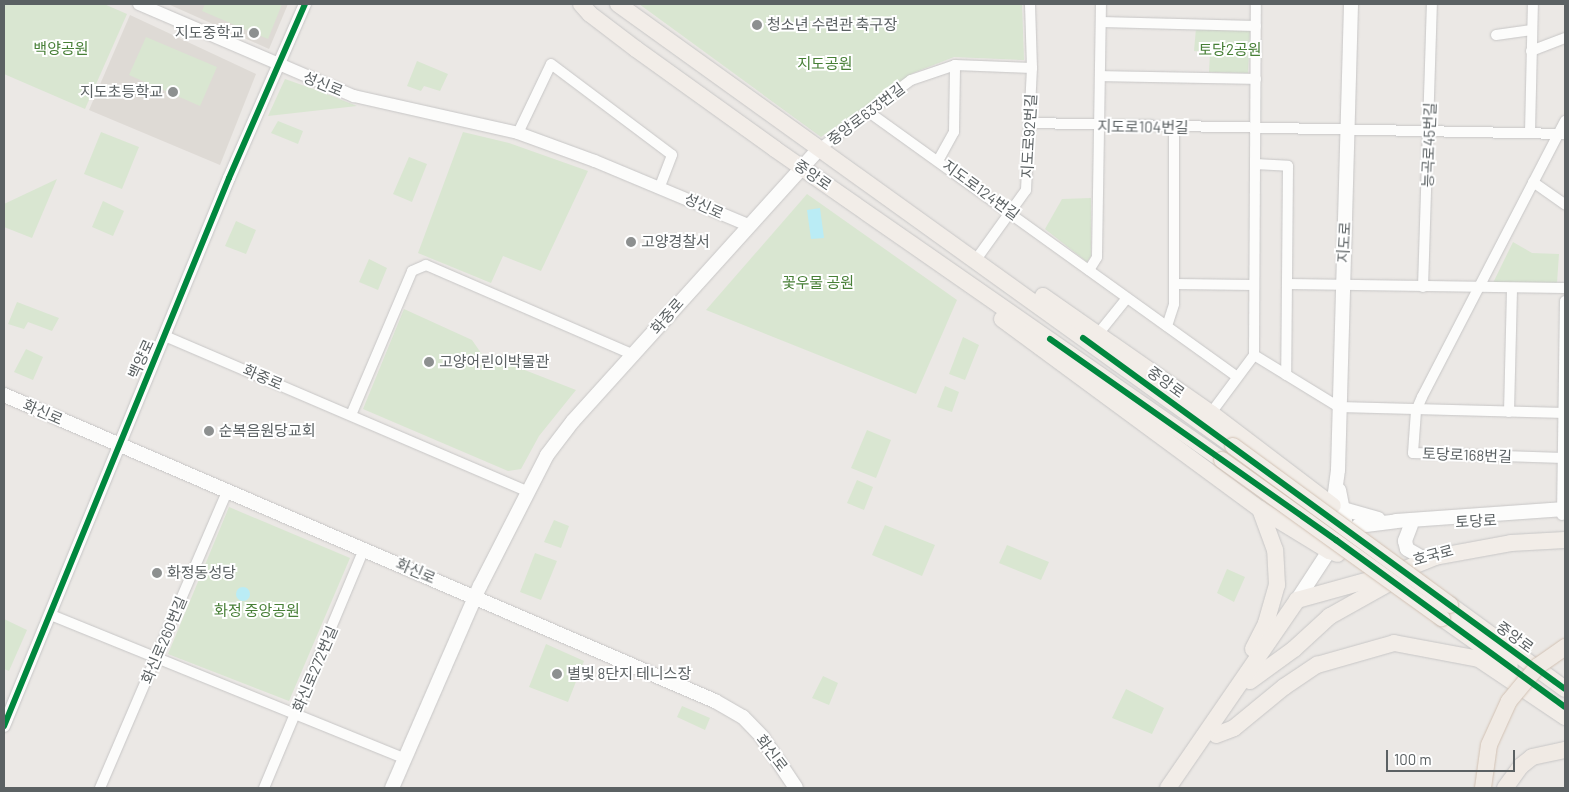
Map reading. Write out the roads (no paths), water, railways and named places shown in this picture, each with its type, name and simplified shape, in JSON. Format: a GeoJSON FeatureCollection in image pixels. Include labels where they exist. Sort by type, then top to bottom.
{"type":"FeatureCollection","features":[{"type":"Feature","properties":{"kind":"highway"},"geometry":{"type":"LineString","coordinates":[[1483,788],[1489,744],[1509,701],[1538,666],[1565,646]]}},
{"type":"Feature","properties":{"kind":"highway"},"geometry":{"type":"LineString","coordinates":[[1505,788],[1521,766],[1546,752],[1565,750]]}},
{"type":"Feature","properties":{"kind":"main road","name":"중앙로"},"geometry":{"type":"LineString","coordinates":[[581,4],[636,49],[887,227],[1222,460],[1446,612],[1565,689]]}},
{"type":"Feature","properties":{"kind":"main road","name":"중앙로"},"geometry":{"type":"LineString","coordinates":[[618,4],[818,150],[1233,446],[1565,707]]}},
{"type":"Feature","properties":{"kind":"main road","name":"지도로"},"geometry":{"type":"LineString","coordinates":[[1303,599],[1336,548],[1340,510],[1337,480],[1351,4]]}},
{"type":"Feature","properties":{"kind":"main road","name":"화중로"},"geometry":{"type":"LineString","coordinates":[[392,788],[475,596],[526,492],[573,421],[818,150]]}},
{"type":"Feature","properties":{"kind":"main road"},"geometry":{"type":"LineString","coordinates":[[919,221],[980,254],[1098,334],[1211,413],[1340,510]]}},
{"type":"Feature","properties":{"kind":"main road"},"geometry":{"type":"LineString","coordinates":[[887,227],[1043,350],[1260,509],[1336,548]]}},
{"type":"Feature","properties":{"kind":"main road","name":"화신로"},"geometry":{"type":"LineString","coordinates":[[4,395],[681,684],[743,717],[776,753],[796,788]]}},
{"type":"Feature","properties":{"kind":"main road"},"geometry":{"type":"LineString","coordinates":[[1337,480],[1348,499],[1360,511],[1384,523]]}},
{"type":"Feature","properties":{"kind":"main road"},"geometry":{"type":"LineString","coordinates":[[1230,696],[1266,623],[1277,585],[1276,550],[1260,509]]}},
{"type":"Feature","properties":{"kind":"main road","name":"토당로"},"geometry":{"type":"LineString","coordinates":[[1340,510],[1384,523],[1411,525],[1564,512]]}},
{"type":"Feature","properties":{"kind":"main road","name":"토당로"},"geometry":{"type":"LineString","coordinates":[[1336,548],[1361,533],[1384,523],[1564,512]]}},
{"type":"Feature","properties":{"kind":"main road"},"geometry":{"type":"LineString","coordinates":[[1411,525],[1405,541],[1407,549],[1421,557],[1435,557]]}},
{"type":"Feature","properties":{"kind":"main road","name":"호국로"},"geometry":{"type":"LineString","coordinates":[[1180,788],[1303,599],[1398,572],[1435,557],[1511,543],[1565,540]]}},
{"type":"Feature","properties":{"kind":"main road","name":"호국로"},"geometry":{"type":"LineString","coordinates":[[1250,681],[1294,649],[1330,616],[1402,577],[1438,565],[1508,550],[1565,547]]}},
{"type":"Feature","properties":{"kind":"main road"},"geometry":{"type":"LineString","coordinates":[[1168,788],[1230,696],[1303,599]]}},
{"type":"Feature","properties":{"kind":"main road"},"geometry":{"type":"LineString","coordinates":[[1216,735],[1234,728],[1284,687],[1318,665],[1394,643],[1479,659],[1565,716]]}},
{"type":"Feature","properties":{"kind":"street","name":"성신로"},"geometry":{"type":"LineString","coordinates":[[138,4],[277,66],[354,96],[518,133],[660,187],[748,226]]}},
{"type":"Feature","properties":{"kind":"street","name":"백양로"},"geometry":{"type":"LineString","coordinates":[[4,726],[51,615],[118,444],[277,66],[305,4]]}},
{"type":"Feature","properties":{"kind":"street","name":"지도로92번길"},"geometry":{"type":"LineString","coordinates":[[980,254],[1026,190],[1032,68],[1030,4]]}},
{"type":"Feature","properties":{"kind":"street"},"geometry":{"type":"LineString","coordinates":[[1089,270],[1097,257],[1101,4]]}},
{"type":"Feature","properties":{"kind":"street"},"geometry":{"type":"LineString","coordinates":[[1211,413],[1254,355],[1256,4]]}},
{"type":"Feature","properties":{"kind":"street","name":"능곡로45번길"},"geometry":{"type":"LineString","coordinates":[[1423,287],[1430,130],[1432,4]]}},
{"type":"Feature","properties":{"kind":"street"},"geometry":{"type":"LineString","coordinates":[[1530,132],[1533,4]]}},
{"type":"Feature","properties":{"kind":"street"},"geometry":{"type":"LineString","coordinates":[[1101,22],[1256,26]]}},
{"type":"Feature","properties":{"kind":"street"},"geometry":{"type":"LineString","coordinates":[[1496,35],[1532,30]]}},
{"type":"Feature","properties":{"kind":"street"},"geometry":{"type":"LineString","coordinates":[[1531,51],[1565,38]]}},
{"type":"Feature","properties":{"kind":"street"},"geometry":{"type":"LineString","coordinates":[[518,133],[551,64],[672,155],[660,187]]}},
{"type":"Feature","properties":{"kind":"street","name":"중앙로633번길"},"geometry":{"type":"LineString","coordinates":[[818,150],[870,113],[911,80],[955,65],[1032,68]]}},
{"type":"Feature","properties":{"kind":"street"},"geometry":{"type":"LineString","coordinates":[[939,159],[954,132],[955,65]]}},
{"type":"Feature","properties":{"kind":"street"},"geometry":{"type":"LineString","coordinates":[[1100,76],[1256,79]]}},
{"type":"Feature","properties":{"kind":"street","name":"지도로124번길"},"geometry":{"type":"LineString","coordinates":[[870,113],[939,159],[1237,377]]}},
{"type":"Feature","properties":{"kind":"street"},"geometry":{"type":"LineString","coordinates":[[1416,411],[1532,182],[1562,134],[1565,121]]}},
{"type":"Feature","properties":{"kind":"street","name":"지도로104번길"},"geometry":{"type":"LineString","coordinates":[[1030,124],[1348,132],[1430,130],[1562,134]]}},
{"type":"Feature","properties":{"kind":"street"},"geometry":{"type":"LineString","coordinates":[[1166,326],[1174,304],[1174,128]]}},
{"type":"Feature","properties":{"kind":"street"},"geometry":{"type":"LineString","coordinates":[[1255,164],[1288,166],[1286,375]]}},
{"type":"Feature","properties":{"kind":"street"},"geometry":{"type":"LineString","coordinates":[[1532,182],[1565,204]]}},
{"type":"Feature","properties":{"kind":"street"},"geometry":{"type":"LineString","coordinates":[[351,414],[412,271],[426,266],[634,355]]}},
{"type":"Feature","properties":{"kind":"street"},"geometry":{"type":"LineString","coordinates":[[1174,284],[1254,285]]}},
{"type":"Feature","properties":{"kind":"street"},"geometry":{"type":"LineString","coordinates":[[1287,284],[1565,288]]}},
{"type":"Feature","properties":{"kind":"street"},"geometry":{"type":"LineString","coordinates":[[1510,412],[1512,288]]}},
{"type":"Feature","properties":{"kind":"street"},"geometry":{"type":"LineString","coordinates":[[1098,334],[1127,298]]}},
{"type":"Feature","properties":{"kind":"street"},"geometry":{"type":"LineString","coordinates":[[1564,512],[1565,301]]}},
{"type":"Feature","properties":{"kind":"street","name":"화중로"},"geometry":{"type":"LineString","coordinates":[[165,336],[351,414],[526,492]]}},
{"type":"Feature","properties":{"kind":"street"},"geometry":{"type":"LineString","coordinates":[[1254,355],[1339,407],[1416,411],[1564,413]]}},
{"type":"Feature","properties":{"kind":"street","name":"토당로168번길"},"geometry":{"type":"LineString","coordinates":[[1416,411],[1413,453],[1563,458]]}},
{"type":"Feature","properties":{"kind":"street","name":"화신로260번길"},"geometry":{"type":"LineString","coordinates":[[100,788],[228,491]]}},
{"type":"Feature","properties":{"kind":"street","name":"화신로272번길"},"geometry":{"type":"LineString","coordinates":[[264,788],[364,549]]}},
{"type":"Feature","properties":{"kind":"street"},"geometry":{"type":"LineString","coordinates":[[51,615],[405,759]]}},
{"type":"Feature","properties":{"kind":"water"},"geometry":{"type":"Polygon","coordinates":[[[820,208],[824,238],[811,239],[807,210],[820,208]]]}},
{"type":"Feature","properties":{"kind":"water"},"geometry":{"type":"Polygon","coordinates":[[[243,587],[248,589],[250,594],[248,599],[243,601],[238,599],[236,594],[238,589],[243,587]]]}},
{"type":"Feature","properties":{"kind":"place","name":"청소년 수련관 축구장"},"geometry":{"type":"Point","coordinates":[757,25]}},
{"type":"Feature","properties":{"kind":"place","name":"지도중학교"},"geometry":{"type":"Point","coordinates":[254,33]}},
{"type":"Feature","properties":{"kind":"place","name":"지도초등학교"},"geometry":{"type":"Point","coordinates":[173,92]}},
{"type":"Feature","properties":{"kind":"place","name":"고양경찰서"},"geometry":{"type":"Point","coordinates":[631,242]}},
{"type":"Feature","properties":{"kind":"place","name":"고양어린이박물관"},"geometry":{"type":"Point","coordinates":[429,362]}},
{"type":"Feature","properties":{"kind":"place","name":"순복음원당교회"},"geometry":{"type":"Point","coordinates":[209,431]}},
{"type":"Feature","properties":{"kind":"place","name":"화정동성당"},"geometry":{"type":"Point","coordinates":[157,573]}},
{"type":"Feature","properties":{"kind":"place","name":"별빛 8단지 테니스장"},"geometry":{"type":"Point","coordinates":[557,674]}},
{"type":"Feature","properties":{"kind":"park label","name":"백양공원"},"geometry":{"type":"Point","coordinates":[61,49]}},
{"type":"Feature","properties":{"kind":"park label","name":"토당2공원"},"geometry":{"type":"Point","coordinates":[1230,50]}},
{"type":"Feature","properties":{"kind":"park label","name":"지도공원"},"geometry":{"type":"Point","coordinates":[825,64]}},
{"type":"Feature","properties":{"kind":"park label","name":"꽃우물 공원"},"geometry":{"type":"Point","coordinates":[818,283]}},
{"type":"Feature","properties":{"kind":"park label","name":"화정 중앙공원"},"geometry":{"type":"Point","coordinates":[257,611]}}]}
